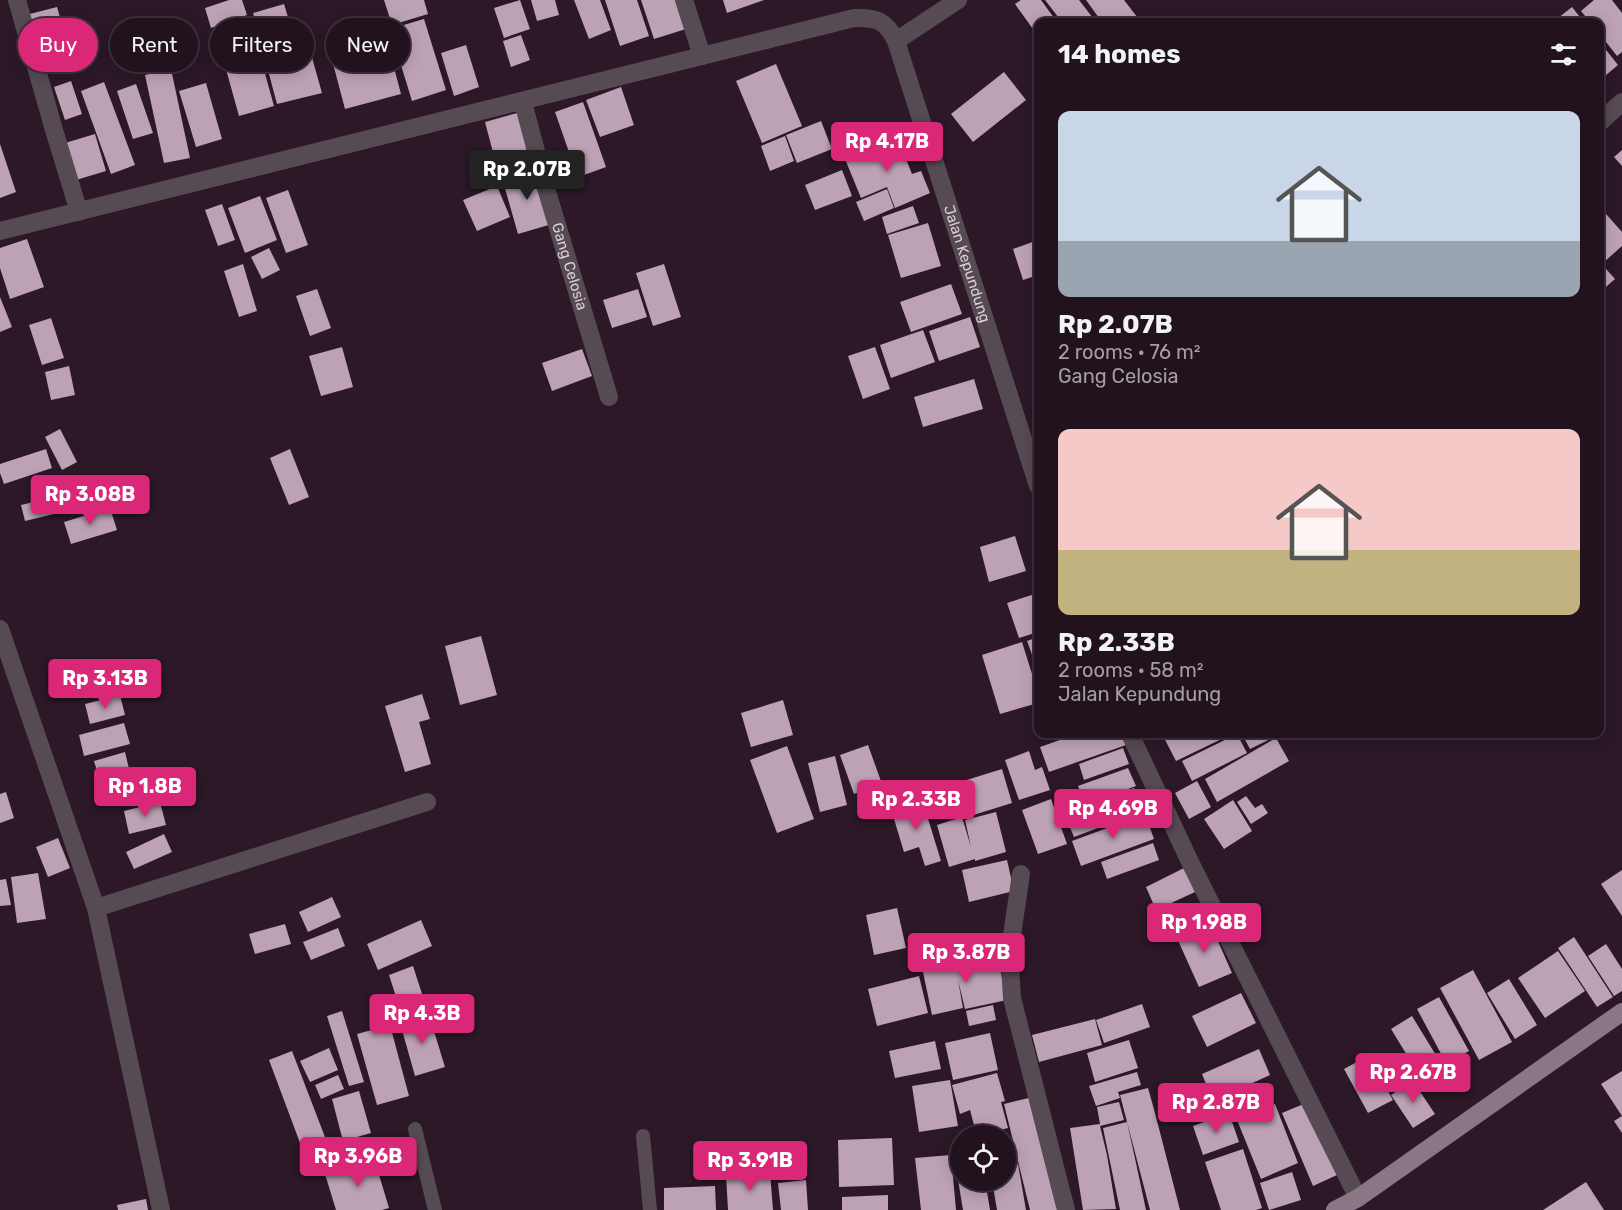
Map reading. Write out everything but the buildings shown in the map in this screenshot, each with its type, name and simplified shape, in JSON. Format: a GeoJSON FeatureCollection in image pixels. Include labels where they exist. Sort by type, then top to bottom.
{"type":"FeatureCollection","features":[{"type":"Feature","properties":{"kind":"main road"},"geometry":{"type":"LineString","coordinates":[[1335,1210],[1358,1198],[1622,1012]]}},
{"type":"Feature","properties":{"kind":"street"},"geometry":{"type":"LineString","coordinates":[[17,0],[79,212]]}},
{"type":"Feature","properties":{"kind":"street"},"geometry":{"type":"LineString","coordinates":[[684,0],[702,56]]}},
{"type":"Feature","properties":{"kind":"street"},"geometry":{"type":"LineString","coordinates":[[0,231],[854,18],[881,22],[890,30],[896,41],[958,0]]}},
{"type":"Feature","properties":{"kind":"street","name":"Jalan Kepundung"},"geometry":{"type":"LineString","coordinates":[[896,41],[1034,473]]}},
{"type":"Feature","properties":{"kind":"street","name":"Gang Celosia"},"geometry":{"type":"LineString","coordinates":[[523,102],[545,184],[609,397]]}},
{"type":"Feature","properties":{"kind":"street"},"geometry":{"type":"LineString","coordinates":[[1604,118],[1622,102]]}},
{"type":"Feature","properties":{"kind":"street"},"geometry":{"type":"LineString","coordinates":[[0,628],[96,908],[161,1210]]}},
{"type":"Feature","properties":{"kind":"street"},"geometry":{"type":"LineString","coordinates":[[1132,738],[1191,864],[1358,1198]]}},
{"type":"Feature","properties":{"kind":"street"},"geometry":{"type":"LineString","coordinates":[[96,908],[427,802]]}},
{"type":"Feature","properties":{"kind":"street"},"geometry":{"type":"LineString","coordinates":[[1021,874],[1012,935],[1010,966],[1012,998],[1066,1210]]}},
{"type":"Feature","properties":{"kind":"lane"},"geometry":{"type":"LineString","coordinates":[[415,1129],[435,1210]]}},
{"type":"Feature","properties":{"kind":"lane"},"geometry":{"type":"LineString","coordinates":[[643,1136],[650,1210]]}}]}
